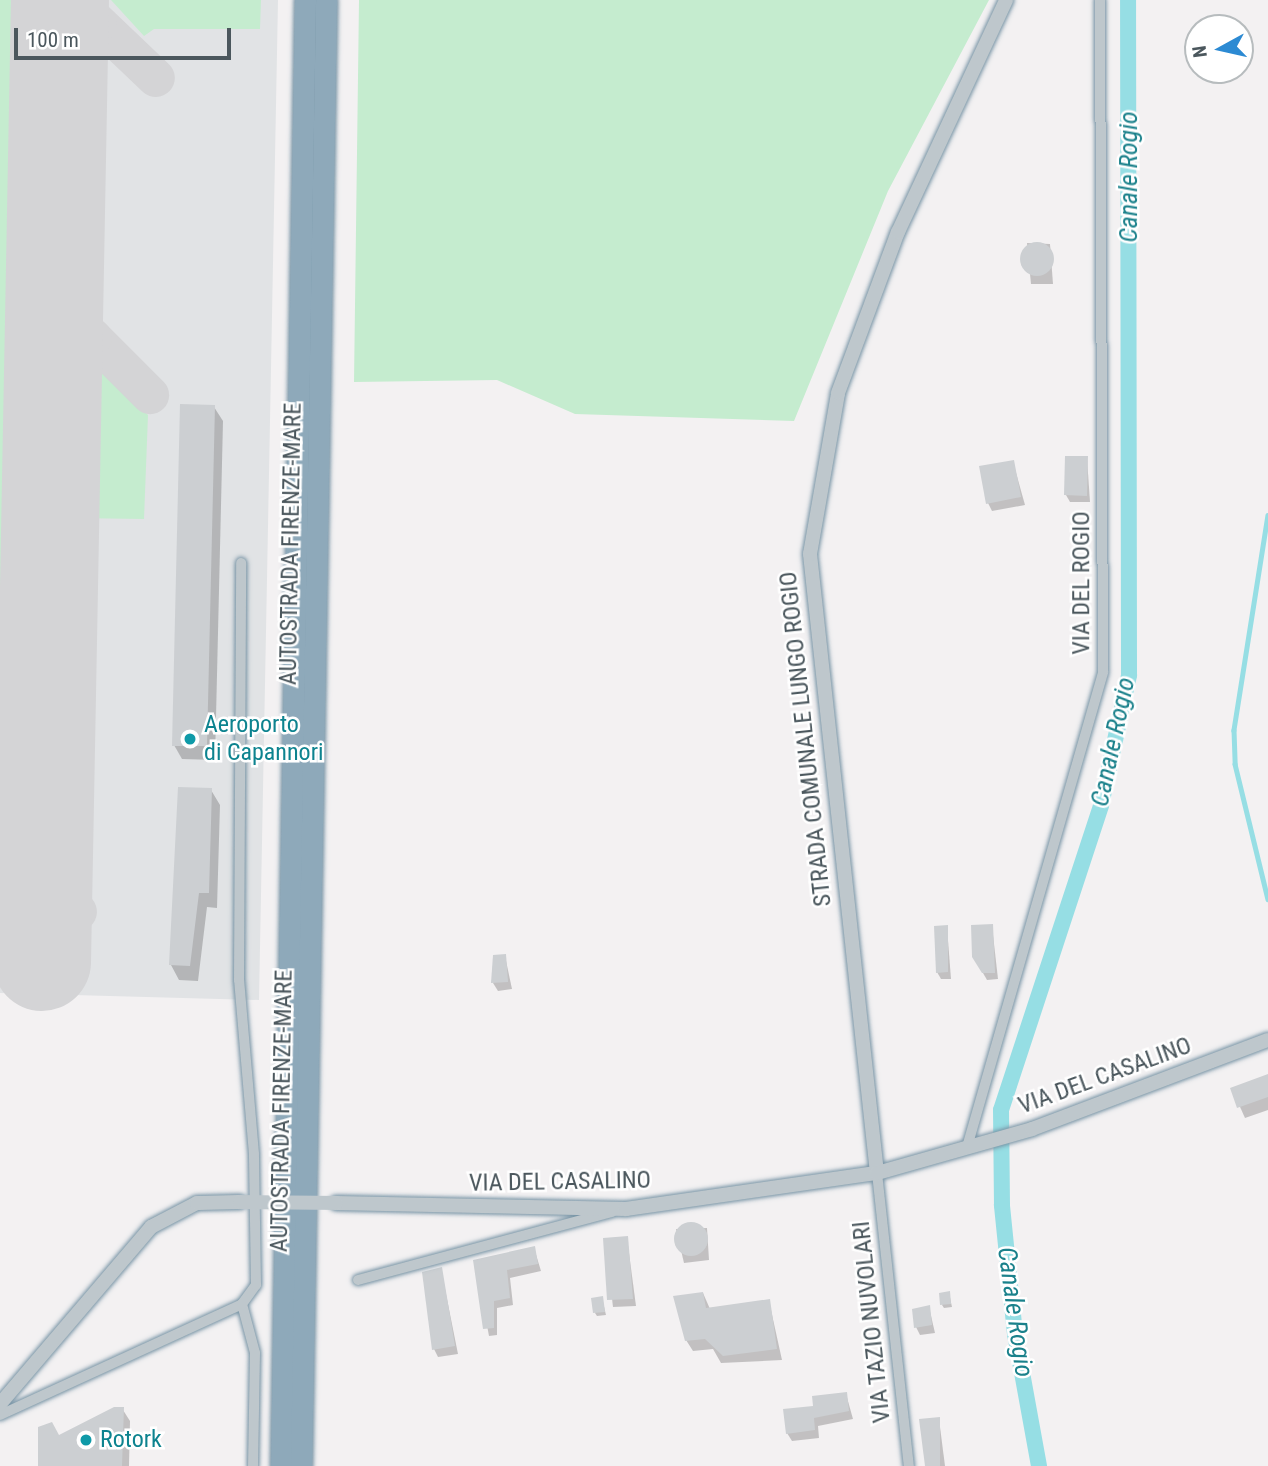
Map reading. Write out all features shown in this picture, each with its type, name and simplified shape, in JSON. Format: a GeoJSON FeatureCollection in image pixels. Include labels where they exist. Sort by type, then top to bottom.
{"type":"FeatureCollection","features":[{"type":"Feature","properties":{"kind":"highway","name":"AUTOSTRADA FIRENZE-MARE"},"geometry":{"type":"LineString","coordinates":[[281,1466],[305,0]]}},
{"type":"Feature","properties":{"kind":"highway","name":"AUTOSTRADA FIRENZE-MARE"},"geometry":{"type":"LineString","coordinates":[[301,1466],[326,0]]}},
{"type":"Feature","properties":{"kind":"street","name":"STRADA COMUNALE LUNGO ROGIO"},"geometry":{"type":"LineString","coordinates":[[877,1173],[810,554],[838,393],[898,232],[1006,0]]}},
{"type":"Feature","properties":{"kind":"street","name":"VIA DEL ROGIO"},"geometry":{"type":"LineString","coordinates":[[967,1147],[1103,672],[1100,0]]}},
{"type":"Feature","properties":{"kind":"street"},"geometry":{"type":"LineString","coordinates":[[0,1415],[242,1304],[256,1286],[258,1236],[239,980],[241,563]]}},
{"type":"Feature","properties":{"kind":"street","name":"VIA DEL CASALINO"},"geometry":{"type":"LineString","coordinates":[[0,1404],[151,1227],[197,1203],[626,1209],[877,1173],[1012,1135],[1268,1040]]}},
{"type":"Feature","properties":{"kind":"street","name":"VIA TAZIO NUVOLARI"},"geometry":{"type":"LineString","coordinates":[[877,1173],[909,1466]]}},
{"type":"Feature","properties":{"kind":"street"},"geometry":{"type":"LineString","coordinates":[[358,1280],[626,1209]]}},
{"type":"Feature","properties":{"kind":"street"},"geometry":{"type":"LineString","coordinates":[[242,1304],[255,1353],[253,1466]]}},
{"type":"Feature","properties":{"kind":"shaded area"},"geometry":{"type":"Polygon","coordinates":[[[0,0],[278,0],[259,1000],[0,993],[0,0]]]}},
{"type":"Feature","properties":{"kind":"green space"},"geometry":{"type":"Polygon","coordinates":[[[0,0],[32,0],[16,972],[0,972],[0,0]]]}},
{"type":"Feature","properties":{"kind":"green space"},"geometry":{"type":"Polygon","coordinates":[[[111,0],[261,0],[260,29],[154,29],[144,36],[111,0]]]}},
{"type":"Feature","properties":{"kind":"green space"},"geometry":{"type":"Polygon","coordinates":[[[359,0],[989,0],[888,191],[794,421],[575,414],[497,380],[354,382],[359,0]]]}},
{"type":"Feature","properties":{"kind":"green space"},"geometry":{"type":"Polygon","coordinates":[[[81,346],[148,415],[144,519],[72,518],[74,356],[81,346]]]}},
{"type":"Feature","properties":{"kind":"building"},"geometry":{"type":"Polygon","coordinates":[[[1037,242],[1049,247],[1054,259],[1049,271],[1037,276],[1025,271],[1020,259],[1025,247],[1037,242]]]}},
{"type":"Feature","properties":{"kind":"building"},"geometry":{"type":"Polygon","coordinates":[[[180,404],[215,405],[207,746],[172,746],[180,404]]]}},
{"type":"Feature","properties":{"kind":"building"},"geometry":{"type":"Polygon","coordinates":[[[1065,456],[1088,456],[1087,496],[1064,495],[1065,456]]]}},
{"type":"Feature","properties":{"kind":"building"},"geometry":{"type":"Polygon","coordinates":[[[1014,460],[1021,497],[986,504],[979,466],[1014,460]]]}},
{"type":"Feature","properties":{"kind":"building"},"geometry":{"type":"Polygon","coordinates":[[[178,787],[212,788],[209,893],[199,893],[190,966],[169,965],[178,787]]]}},
{"type":"Feature","properties":{"kind":"building"},"geometry":{"type":"Polygon","coordinates":[[[993,924],[995,973],[982,973],[972,957],[971,925],[993,924]]]}},
{"type":"Feature","properties":{"kind":"building"},"geometry":{"type":"Polygon","coordinates":[[[948,925],[948,972],[936,973],[934,926],[948,925]]]}},
{"type":"Feature","properties":{"kind":"building"},"geometry":{"type":"Polygon","coordinates":[[[506,954],[508,982],[491,983],[493,955],[506,954]]]}},
{"type":"Feature","properties":{"kind":"building"},"geometry":{"type":"Polygon","coordinates":[[[1268,1074],[1268,1097],[1237,1108],[1230,1088],[1268,1074]]]}},
{"type":"Feature","properties":{"kind":"building"},"geometry":{"type":"Polygon","coordinates":[[[691,1222],[703,1227],[708,1239],[703,1251],[691,1256],[679,1251],[674,1239],[679,1227],[691,1222]]]}},
{"type":"Feature","properties":{"kind":"building"},"geometry":{"type":"Polygon","coordinates":[[[628,1236],[633,1299],[607,1300],[603,1238],[628,1236]]]}},
{"type":"Feature","properties":{"kind":"building"},"geometry":{"type":"Polygon","coordinates":[[[535,1246],[538,1264],[507,1270],[510,1298],[494,1301],[494,1328],[483,1329],[473,1260],[535,1246]]]}},
{"type":"Feature","properties":{"kind":"building"},"geometry":{"type":"Polygon","coordinates":[[[442,1267],[455,1346],[432,1350],[422,1272],[442,1267]]]}},
{"type":"Feature","properties":{"kind":"building"},"geometry":{"type":"Polygon","coordinates":[[[950,1291],[951,1304],[940,1305],[939,1293],[950,1291]]]}},
{"type":"Feature","properties":{"kind":"building"},"geometry":{"type":"Polygon","coordinates":[[[703,1292],[706,1308],[770,1299],[777,1349],[723,1356],[705,1339],[685,1341],[673,1296],[703,1292]]]}},
{"type":"Feature","properties":{"kind":"building"},"geometry":{"type":"Polygon","coordinates":[[[603,1296],[605,1312],[593,1313],[591,1298],[603,1296]]]}},
{"type":"Feature","properties":{"kind":"building"},"geometry":{"type":"Polygon","coordinates":[[[930,1305],[932,1325],[914,1328],[912,1309],[930,1305]]]}},
{"type":"Feature","properties":{"kind":"building"},"geometry":{"type":"Polygon","coordinates":[[[847,1392],[849,1411],[814,1418],[815,1430],[786,1434],[783,1409],[813,1406],[812,1396],[847,1392]]]}},
{"type":"Feature","properties":{"kind":"building","name":"Rotork"},"geometry":{"type":"Polygon","coordinates":[[[114,1407],[124,1407],[122,1466],[38,1466],[38,1427],[52,1422],[59,1435],[114,1407]]]}},
{"type":"Feature","properties":{"kind":"building"},"geometry":{"type":"Polygon","coordinates":[[[940,1417],[940,1466],[925,1466],[919,1419],[940,1417]]]}},
{"type":"Feature","properties":{"kind":"waterway","name":"Canale Rogio"},"geometry":{"type":"LineString","coordinates":[[1039,1466],[1015,1334],[1002,1205],[1001,1110],[1101,805],[1129,675],[1128,0]]}},
{"type":"Feature","properties":{"kind":"waterway"},"geometry":{"type":"LineString","coordinates":[[1268,515],[1234,730],[1235,764],[1268,899]]}},
{"type":"Feature","properties":{"kind":"taxiway"},"geometry":{"type":"LineString","coordinates":[[74,0],[156,78]]}},
{"type":"Feature","properties":{"kind":"taxiway"},"geometry":{"type":"LineString","coordinates":[[59,39],[77,20],[98,24]]}},
{"type":"Feature","properties":{"kind":"taxiway"},"geometry":{"type":"LineString","coordinates":[[54,284],[66,311],[150,395]]}},
{"type":"Feature","properties":{"kind":"taxiway"},"geometry":{"type":"LineString","coordinates":[[53,361],[68,340],[93,338]]}},
{"type":"Feature","properties":{"kind":"taxiway"},"geometry":{"type":"LineString","coordinates":[[43,910],[78,912]]}},
{"type":"Feature","properties":{"kind":"runway"},"geometry":{"type":"LineString","coordinates":[[42,962],[60,0]]}},
{"type":"Feature","properties":{"kind":"place","name":"Aeroporto di Capannori"},"geometry":{"type":"Point","coordinates":[190,739]}},
{"type":"Feature","properties":{"kind":"place","name":"Rotork"},"geometry":{"type":"Point","coordinates":[86,1440]}}]}
